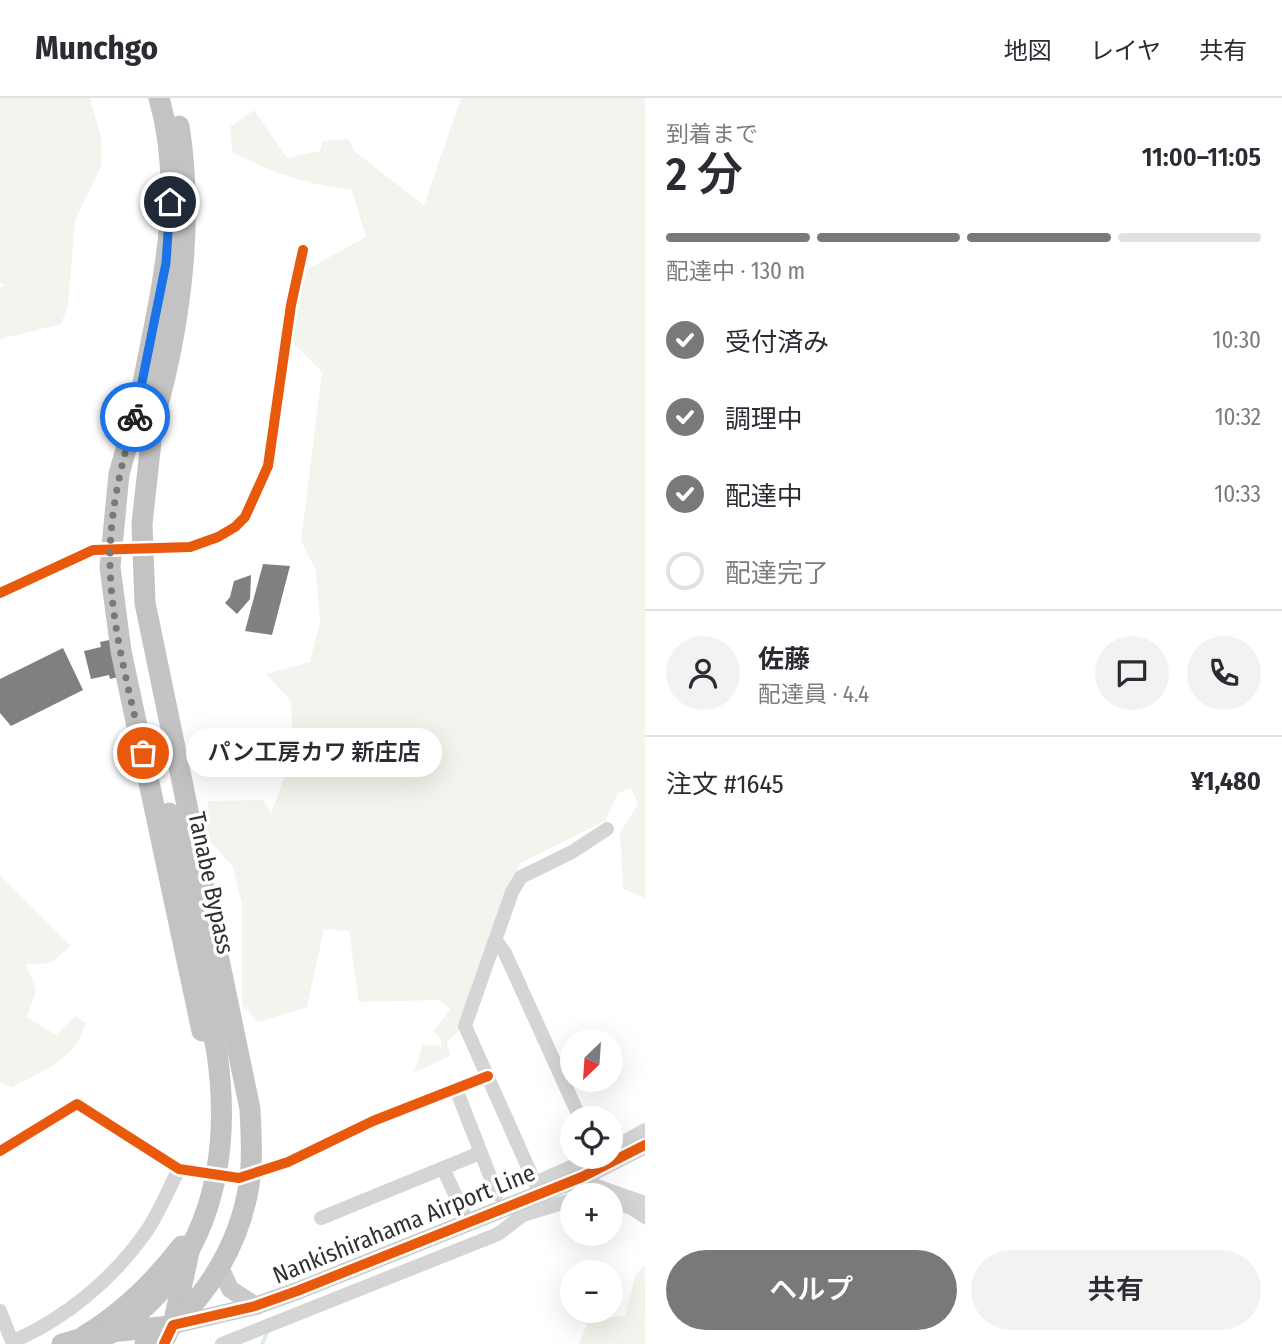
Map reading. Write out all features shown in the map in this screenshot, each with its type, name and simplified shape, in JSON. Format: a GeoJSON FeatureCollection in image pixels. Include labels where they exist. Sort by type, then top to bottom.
{"type":"FeatureCollection","features":[{"type":"Feature","properties":{"kind":"highway"},"geometry":{"type":"LineString","coordinates":[[159,98],[168,142],[171,218],[162,287],[140,399],[119,474],[126,549],[121,651],[206,1049],[212,1098],[206,1196],[169,1335]]}},
{"type":"Feature","properties":{"kind":"highway","name":"Tanabe Bypass"},"geometry":{"type":"LineString","coordinates":[[88,1340],[146,1306],[185,1259],[208,1212],[221,1157],[222,1087],[217,1053],[126,549],[142,460],[153,423],[175,320],[187,231],[184,154],[173,98]]}},
{"type":"Feature","properties":{"kind":"highway"},"geometry":{"type":"LineString","coordinates":[[126,549],[145,603],[250,1109],[249,1176],[241,1214],[219,1265],[199,1298],[169,1335],[145,1344]]}},
{"type":"Feature","properties":{"kind":"highway","name":"Tanabe Bypass"},"geometry":{"type":"LineString","coordinates":[[118,1344],[167,1304],[196,1267],[217,1224],[231,1177],[234,1151],[234,1101],[229,1059],[172,812]]}},
{"type":"Feature","properties":{"kind":"highway"},"geometry":{"type":"LineString","coordinates":[[88,1340],[138,1296],[197,1226]]}},
{"type":"Feature","properties":{"kind":"highway"},"geometry":{"type":"LineString","coordinates":[[62,1344],[169,1335]]}},
{"type":"Feature","properties":{"kind":"main road","name":"Nankishirahama Airport Line"},"geometry":{"type":"LineString","coordinates":[[169,1335],[256,1306],[582,1177],[645,1145]]}},
{"type":"Feature","properties":{"kind":"main road"},"geometry":{"type":"LineString","coordinates":[[219,1265],[230,1289],[256,1306]]}},
{"type":"Feature","properties":{"kind":"street"},"geometry":{"type":"LineString","coordinates":[[0,593],[93,551],[190,547],[218,537],[245,517],[260,489],[272,447],[285,344],[303,250]]}},
{"type":"Feature","properties":{"kind":"street"},"geometry":{"type":"LineString","coordinates":[[567,1169],[536,1183],[465,1026],[497,942],[512,892],[521,877],[572,852],[607,829]]}},
{"type":"Feature","properties":{"kind":"street"},"geometry":{"type":"LineString","coordinates":[[497,942],[505,953],[575,1106]]}},
{"type":"Feature","properties":{"kind":"street"},"geometry":{"type":"LineString","coordinates":[[0,1151],[77,1104],[178,1169],[208,1175],[249,1176],[288,1162],[373,1121],[488,1076]]}},
{"type":"Feature","properties":{"kind":"street"},"geometry":{"type":"LineString","coordinates":[[456,1089],[497,1194]]}},
{"type":"Feature","properties":{"kind":"street"},"geometry":{"type":"LineString","coordinates":[[623,1142],[645,1130]]}},
{"type":"Feature","properties":{"kind":"street"},"geometry":{"type":"LineString","coordinates":[[321,1218],[480,1153]]}},
{"type":"Feature","properties":{"kind":"street"},"geometry":{"type":"LineString","coordinates":[[443,1168],[467,1221]]}},
{"type":"Feature","properties":{"kind":"street"},"geometry":{"type":"LineString","coordinates":[[0,1311],[14,1342],[42,1329],[92,1292],[148,1230],[178,1169]]}},
{"type":"Feature","properties":{"kind":"street"},"geometry":{"type":"LineString","coordinates":[[582,1177],[597,1186],[645,1203]]}},
{"type":"Feature","properties":{"kind":"street"},"geometry":{"type":"LineString","coordinates":[[222,1344],[403,1274],[498,1234],[509,1220],[560,1204]]}},
{"type":"Feature","properties":{"kind":"street"},"geometry":{"type":"LineString","coordinates":[[623,1206],[630,1207],[645,1217]]}},
{"type":"Feature","properties":{"kind":"shaded area"},"geometry":{"type":"Polygon","coordinates":[[[0,98],[90,98],[101,137],[101,167],[75,220],[68,306],[61,324],[0,339],[0,287],[4,286],[0,282],[0,98]]]}},
{"type":"Feature","properties":{"kind":"shaded area"},"geometry":{"type":"Polygon","coordinates":[[[461,98],[645,98],[645,898],[623,889],[620,832],[638,804],[631,788],[618,793],[605,821],[520,863],[460,1029],[447,1042],[450,1056],[414,1073],[423,1045],[441,1046],[441,1038],[433,1032],[450,1009],[439,1000],[359,1002],[349,931],[324,929],[307,1007],[258,1022],[242,1005],[242,905],[233,867],[207,838],[208,801],[263,800],[271,814],[293,755],[291,701],[266,674],[310,662],[320,621],[316,571],[301,541],[322,372],[292,342],[306,270],[366,237],[352,190],[290,177],[232,152],[230,127],[254,110],[287,158],[320,151],[323,141],[349,139],[354,151],[424,205],[461,98]]]}},
{"type":"Feature","properties":{"kind":"shaded area"},"geometry":{"type":"Polygon","coordinates":[[[0,875],[71,946],[50,963],[26,964],[36,990],[27,1017],[56,1035],[75,1016],[86,1023],[74,1047],[57,1063],[12,1087],[0,1082],[0,875]]]}},
{"type":"Feature","properties":{"kind":"shaded area"},"geometry":{"type":"Polygon","coordinates":[[[645,1264],[645,1344],[579,1344],[587,1323],[623,1323],[635,1276],[645,1264]]]}},
{"type":"Feature","properties":{"kind":"building"},"geometry":{"type":"Polygon","coordinates":[[[263,564],[290,566],[272,635],[245,631],[263,564]]]}},
{"type":"Feature","properties":{"kind":"building"},"geometry":{"type":"Polygon","coordinates":[[[251,575],[250,599],[237,614],[225,603],[230,597],[234,581],[251,575]]]}},
{"type":"Feature","properties":{"kind":"building"},"geometry":{"type":"Polygon","coordinates":[[[114,639],[122,676],[110,679],[109,675],[91,679],[84,651],[101,647],[100,642],[114,639]]]}},
{"type":"Feature","properties":{"kind":"building"},"geometry":{"type":"Polygon","coordinates":[[[63,648],[83,690],[11,726],[0,713],[0,679],[63,648]]]}},
{"type":"Feature","properties":{"kind":"waterway"},"geometry":{"type":"LineString","coordinates":[[262,1344],[268,1331]]}},
{"type":"Feature","properties":{"kind":"cycle path"},"geometry":{"type":"LineString","coordinates":[[0,593],[93,550],[190,547],[218,537],[245,517],[268,466],[291,305],[303,250]]}},
{"type":"Feature","properties":{"kind":"cycle path"},"geometry":{"type":"LineString","coordinates":[[0,1151],[77,1104],[179,1169],[239,1178],[288,1162],[373,1121],[488,1076]]}},
{"type":"Feature","properties":{"kind":"cycle path"},"geometry":{"type":"LineString","coordinates":[[164,1344],[173,1325],[255,1306],[297,1291],[582,1177],[645,1145]]}},
{"type":"Feature","properties":{"kind":"way so far"},"geometry":{"type":"LineString","coordinates":[[135,417],[119,474],[111,528],[110,567],[121,651],[143,753]]}},
{"type":"Feature","properties":{"kind":"place","name":"パン工房カワ 新庄店"},"geometry":{"type":"Point","coordinates":[143,753]}},
{"type":"Feature","properties":{"kind":"route"},"geometry":{"type":"LineString","coordinates":[[135,417],[166,263],[170,202]]}}]}
